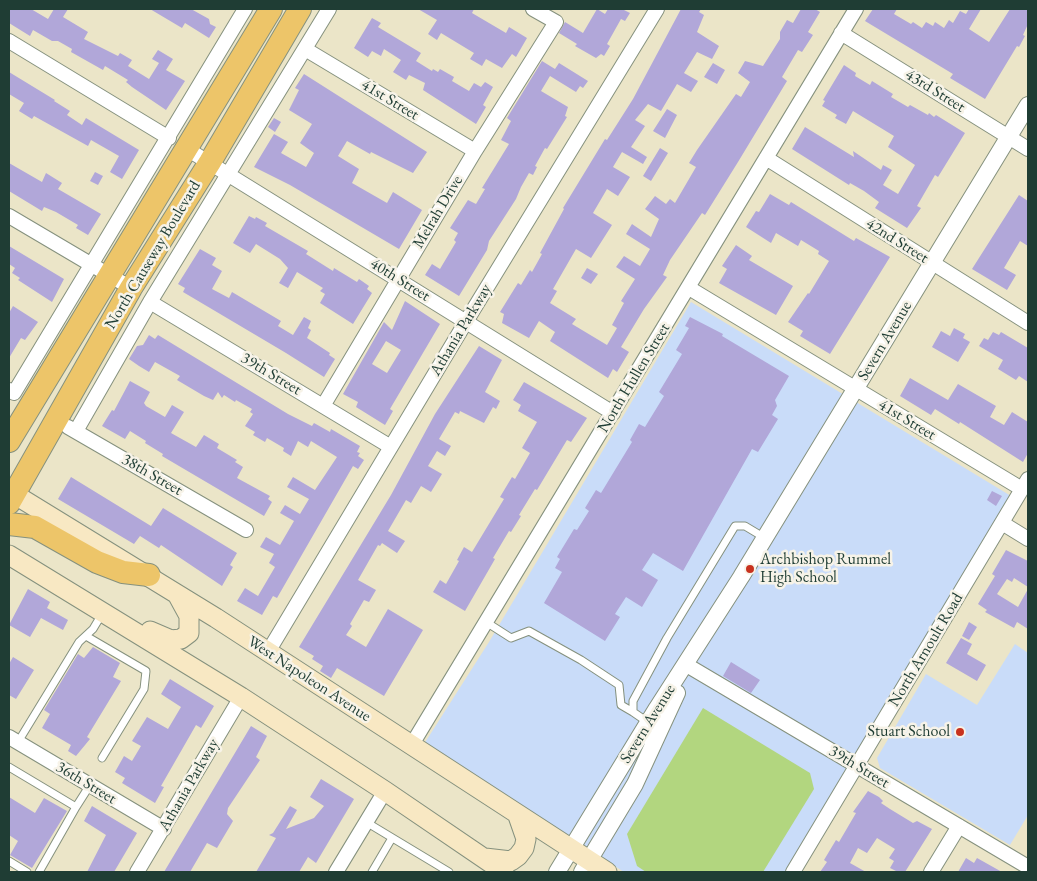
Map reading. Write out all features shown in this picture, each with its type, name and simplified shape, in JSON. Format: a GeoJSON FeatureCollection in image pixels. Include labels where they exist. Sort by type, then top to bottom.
{"type":"FeatureCollection","features":[{"type":"Feature","properties":{"kind":"highway","name":"North Causeway Boulevard"},"geometry":{"type":"LineString","coordinates":[[9,441],[101,271],[178,143],[271,9]]}},
{"type":"Feature","properties":{"kind":"highway","name":"North Causeway Boulevard"},"geometry":{"type":"LineString","coordinates":[[10,496],[66,426],[131,288],[219,168],[300,9]]}},
{"type":"Feature","properties":{"kind":"highway"},"geometry":{"type":"LineString","coordinates":[[9,524],[35,527],[97,562],[123,572],[149,575]]}},
{"type":"Feature","properties":{"kind":"main road","name":"West Napoleon Avenue"},"geometry":{"type":"LineString","coordinates":[[10,496],[149,575],[518,816],[572,849],[586,866],[607,872]]}},
{"type":"Feature","properties":{"kind":"main road"},"geometry":{"type":"LineString","coordinates":[[9,555],[65,589],[82,590],[105,609],[385,791],[504,872]]}},
{"type":"Feature","properties":{"kind":"main road"},"geometry":{"type":"LineString","coordinates":[[105,609],[161,637],[170,640],[181,639],[189,632],[190,623],[189,616],[177,594]]}},
{"type":"Feature","properties":{"kind":"main road"},"geometry":{"type":"LineString","coordinates":[[479,856],[499,861],[510,861],[518,856],[524,848],[526,840],[518,816]]}},
{"type":"Feature","properties":{"kind":"street","name":"North Causeway Boulevard"},"geometry":{"type":"LineString","coordinates":[[66,426],[150,302],[219,168],[305,49],[329,9]]}},
{"type":"Feature","properties":{"kind":"street","name":"Melrah Drive"},"geometry":{"type":"LineString","coordinates":[[324,406],[475,150],[556,22],[534,9]]}},
{"type":"Feature","properties":{"kind":"street","name":"Athania Parkway"},"geometry":{"type":"LineString","coordinates":[[268,652],[466,320],[657,9]]}},
{"type":"Feature","properties":{"kind":"street","name":"North Hullen Street"},"geometry":{"type":"LineString","coordinates":[[411,746],[856,9]]}},
{"type":"Feature","properties":{"kind":"street","name":"North Causeway Boulevard"},"geometry":{"type":"LineString","coordinates":[[178,143],[243,10]]}},
{"type":"Feature","properties":{"kind":"street","name":"43rd Street"},"geometry":{"type":"LineString","coordinates":[[841,33],[1028,149]]}},
{"type":"Feature","properties":{"kind":"street","name":"40th Street"},"geometry":{"type":"LineString","coordinates":[[9,41],[398,278],[613,413]]}},
{"type":"Feature","properties":{"kind":"street","name":"41st Street"},"geometry":{"type":"LineString","coordinates":[[305,49],[475,150]]}},
{"type":"Feature","properties":{"kind":"street","name":"Severn Avenue"},"geometry":{"type":"LineString","coordinates":[[586,866],[635,784],[654,726],[764,538],[1028,105]]}},
{"type":"Feature","properties":{"kind":"street","name":"42nd Street"},"geometry":{"type":"LineString","coordinates":[[766,158],[1028,323]]}},
{"type":"Feature","properties":{"kind":"street"},"geometry":{"type":"LineString","coordinates":[[9,216],[131,288]]}},
{"type":"Feature","properties":{"kind":"street","name":"North Causeway Boulevard"},"geometry":{"type":"LineString","coordinates":[[10,391],[101,271]]}},
{"type":"Feature","properties":{"kind":"street","name":"41st Street"},"geometry":{"type":"LineString","coordinates":[[689,288],[855,389],[1025,484]]}},
{"type":"Feature","properties":{"kind":"street","name":"39th Street"},"geometry":{"type":"LineString","coordinates":[[150,302],[391,447]]}},
{"type":"Feature","properties":{"kind":"street","name":"38th Street"},"geometry":{"type":"LineString","coordinates":[[66,426],[246,530]]}},
{"type":"Feature","properties":{"kind":"street","name":"North Arnoult Road"},"geometry":{"type":"LineString","coordinates":[[793,872],[1025,484]]}},
{"type":"Feature","properties":{"kind":"street"},"geometry":{"type":"LineString","coordinates":[[1002,524],[1028,539]]}},
{"type":"Feature","properties":{"kind":"street","name":"Severn Avenue"},"geometry":{"type":"LineString","coordinates":[[557,872],[654,726],[690,668],[741,577]]}},
{"type":"Feature","properties":{"kind":"street","name":"39th Street"},"geometry":{"type":"LineString","coordinates":[[690,668],[858,765],[1028,867]]}},
{"type":"Feature","properties":{"kind":"street","name":"Athania Parkway"},"geometry":{"type":"LineString","coordinates":[[137,872],[241,697]]}},
{"type":"Feature","properties":{"kind":"street","name":"36th Street"},"geometry":{"type":"LineString","coordinates":[[14,739],[164,829]]}},
{"type":"Feature","properties":{"kind":"street"},"geometry":{"type":"LineString","coordinates":[[336,872],[385,791]]}},
{"type":"Feature","properties":{"kind":"street"},"geometry":{"type":"LineString","coordinates":[[931,872],[959,826]]}},
{"type":"Feature","properties":{"kind":"lane"},"geometry":{"type":"LineString","coordinates":[[633,712],[633,701],[667,638],[735,526],[745,526],[764,538]]}},
{"type":"Feature","properties":{"kind":"lane"},"geometry":{"type":"LineString","coordinates":[[14,739],[79,642],[86,636],[105,609]]}},
{"type":"Feature","properties":{"kind":"lane"},"geometry":{"type":"LineString","coordinates":[[486,622],[511,638],[529,631],[581,660],[619,685],[621,705],[654,726]]}},
{"type":"Feature","properties":{"kind":"lane"},"geometry":{"type":"LineString","coordinates":[[86,636],[146,671],[144,689],[102,758]]}},
{"type":"Feature","properties":{"kind":"lane"},"geometry":{"type":"LineString","coordinates":[[9,767],[76,807]]}},
{"type":"Feature","properties":{"kind":"lane"},"geometry":{"type":"LineString","coordinates":[[39,872],[90,785]]}},
{"type":"Feature","properties":{"kind":"lane"},"geometry":{"type":"LineString","coordinates":[[366,822],[449,872]]}},
{"type":"Feature","properties":{"kind":"lane"},"geometry":{"type":"LineString","coordinates":[[372,872],[392,838]]}},
{"type":"Feature","properties":{"kind":"lane"},"geometry":{"type":"LineString","coordinates":[[9,861],[27,872]]}},
{"type":"Feature","properties":{"kind":"shaded area","name":"Archbishop Rummel High School"},"geometry":{"type":"Polygon","coordinates":[[[691,302],[1011,496],[786,872],[624,872],[424,744],[489,642],[691,302]]]}},
{"type":"Feature","properties":{"kind":"shaded area","name":"Stuart School"},"geometry":{"type":"Polygon","coordinates":[[[1015,644],[1028,653],[1028,815],[1010,845],[880,768],[877,758],[926,674],[977,705],[1015,644]]]}},
{"type":"Feature","properties":{"kind":"green space"},"geometry":{"type":"Polygon","coordinates":[[[703,708],[810,773],[814,789],[763,872],[646,872],[637,866],[627,834],[703,708]]]}},
{"type":"Feature","properties":{"kind":"building"},"geometry":{"type":"Polygon","coordinates":[[[9,9],[31,9],[48,19],[54,9],[68,9],[63,17],[88,32],[84,39],[118,56],[120,53],[132,60],[128,66],[149,79],[159,63],[152,59],[158,50],[173,59],[166,70],[185,81],[166,110],[132,87],[126,82],[128,80],[105,66],[103,70],[71,52],[72,49],[58,41],[52,41],[33,30],[30,36],[9,23],[9,9]]]}},
{"type":"Feature","properties":{"kind":"building"},"geometry":{"type":"Polygon","coordinates":[[[150,9],[191,9],[209,19],[210,24],[216,27],[209,38],[185,23],[182,28],[150,9]]]}},
{"type":"Feature","properties":{"kind":"building"},"geometry":{"type":"Polygon","coordinates":[[[418,9],[474,9],[472,13],[506,33],[509,27],[527,38],[516,57],[512,54],[502,68],[486,59],[482,66],[470,59],[474,53],[441,33],[437,40],[428,34],[437,20],[418,9]]]}},
{"type":"Feature","properties":{"kind":"building"},"geometry":{"type":"Polygon","coordinates":[[[597,9],[605,14],[608,9],[622,9],[630,13],[625,21],[621,19],[607,44],[610,46],[604,56],[601,54],[596,58],[575,46],[577,44],[559,33],[565,22],[583,33],[597,9]]]}},
{"type":"Feature","properties":{"kind":"building"},"geometry":{"type":"Polygon","coordinates":[[[681,9],[701,9],[699,12],[704,15],[697,32],[719,46],[712,59],[697,52],[684,73],[698,81],[691,92],[677,84],[661,111],[648,104],[635,120],[645,126],[631,147],[647,157],[643,164],[622,152],[613,167],[630,177],[618,196],[607,189],[593,213],[612,225],[591,258],[576,249],[553,289],[557,291],[550,303],[576,319],[572,324],[607,345],[617,328],[612,325],[624,303],[621,301],[635,279],[616,267],[624,256],[640,266],[650,249],[626,234],[632,224],[651,237],[659,219],[645,209],[655,196],[666,204],[670,199],[675,203],[696,167],[689,163],[697,150],[736,94],[741,97],[750,82],[738,73],[745,61],[763,66],[780,39],[780,32],[787,20],[793,23],[801,9],[815,9],[820,12],[808,32],[813,35],[802,52],[798,50],[782,77],[787,81],[705,215],[702,213],[670,260],[663,275],[667,277],[644,309],[621,347],[629,352],[617,372],[613,369],[608,378],[550,341],[555,332],[539,321],[529,338],[502,323],[504,314],[500,312],[518,283],[521,285],[530,270],[532,272],[563,208],[605,139],[607,140],[633,99],[681,9]]]}},
{"type":"Feature","properties":{"kind":"building"},"geometry":{"type":"Polygon","coordinates":[[[873,9],[897,9],[894,14],[911,24],[913,22],[922,28],[926,22],[933,26],[935,22],[944,28],[949,20],[953,23],[960,11],[966,14],[969,9],[981,9],[969,29],[989,42],[1010,9],[1028,9],[1028,24],[1023,35],[1025,36],[1019,47],[1017,46],[985,99],[950,78],[953,74],[865,21],[873,9]]]}},
{"type":"Feature","properties":{"kind":"building"},"geometry":{"type":"Polygon","coordinates":[[[372,18],[381,23],[378,27],[421,53],[416,61],[432,71],[433,69],[438,72],[440,69],[454,77],[452,81],[469,91],[474,83],[481,87],[485,82],[493,87],[483,105],[486,107],[476,124],[423,90],[425,83],[409,75],[406,80],[393,72],[401,60],[384,49],[381,56],[372,51],[368,57],[354,48],[372,18]]]}},
{"type":"Feature","properties":{"kind":"building"},"geometry":{"type":"Polygon","coordinates":[[[542,61],[555,69],[559,63],[588,81],[583,88],[580,86],[576,92],[550,76],[541,91],[568,107],[565,116],[567,117],[547,149],[545,148],[535,166],[537,167],[533,175],[529,173],[516,199],[489,241],[487,250],[459,296],[425,275],[432,264],[440,269],[456,242],[454,240],[458,233],[450,228],[468,200],[476,204],[485,189],[482,188],[509,144],[501,140],[511,121],[507,118],[542,61]]]}},
{"type":"Feature","properties":{"kind":"building"},"geometry":{"type":"Polygon","coordinates":[[[713,63],[725,70],[717,84],[704,77],[713,63]]]}},
{"type":"Feature","properties":{"kind":"building"},"geometry":{"type":"Polygon","coordinates":[[[844,65],[856,73],[855,76],[870,85],[872,81],[893,94],[891,97],[908,107],[910,105],[934,117],[936,115],[965,133],[938,177],[935,175],[917,206],[921,208],[907,228],[875,208],[879,202],[864,191],[850,183],[849,185],[792,149],[805,127],[854,157],[853,151],[881,170],[883,165],[892,170],[883,185],[898,194],[915,165],[888,147],[894,136],[853,111],[846,124],[835,118],[837,115],[822,106],[825,101],[823,100],[844,65]]]}},
{"type":"Feature","properties":{"kind":"building"},"geometry":{"type":"Polygon","coordinates":[[[9,72],[55,100],[70,111],[67,115],[82,125],[86,118],[139,150],[122,179],[110,172],[119,156],[91,140],[88,146],[34,116],[32,119],[19,111],[24,103],[9,94],[9,72]]]}},
{"type":"Feature","properties":{"kind":"building"},"geometry":{"type":"Polygon","coordinates":[[[304,74],[427,152],[413,173],[371,152],[370,154],[347,141],[338,156],[359,169],[352,183],[387,203],[393,192],[422,210],[399,249],[290,185],[254,167],[274,134],[288,142],[281,153],[306,167],[314,153],[300,143],[312,124],[289,110],[299,90],[295,88],[304,74]]]}},
{"type":"Feature","properties":{"kind":"building"},"geometry":{"type":"Polygon","coordinates":[[[667,109],[677,115],[665,138],[653,131],[667,109]]]}},
{"type":"Feature","properties":{"kind":"building"},"geometry":{"type":"Polygon","coordinates":[[[274,118],[281,122],[275,132],[268,127],[274,118]]]}},
{"type":"Feature","properties":{"kind":"building"},"geometry":{"type":"Polygon","coordinates":[[[660,148],[668,153],[651,181],[643,176],[660,148]]]}},
{"type":"Feature","properties":{"kind":"building"},"geometry":{"type":"Polygon","coordinates":[[[9,163],[42,182],[46,173],[62,183],[58,189],[101,214],[88,235],[76,228],[78,225],[56,212],[44,207],[42,211],[9,191],[9,163]]]}},
{"type":"Feature","properties":{"kind":"building"},"geometry":{"type":"Polygon","coordinates":[[[95,172],[103,176],[98,185],[90,181],[95,172]]]}},
{"type":"Feature","properties":{"kind":"building"},"geometry":{"type":"Polygon","coordinates":[[[770,194],[789,205],[791,202],[854,241],[856,238],[890,257],[830,354],[800,336],[803,331],[788,322],[809,294],[829,261],[818,254],[819,251],[801,240],[798,246],[776,233],[771,243],[746,227],[756,211],[759,212],[770,194]]]}},
{"type":"Feature","properties":{"kind":"building"},"geometry":{"type":"Polygon","coordinates":[[[1019,195],[1028,201],[1028,246],[1020,241],[1004,268],[1016,275],[1007,290],[972,269],[1019,195]]]}},
{"type":"Feature","properties":{"kind":"building"},"geometry":{"type":"Polygon","coordinates":[[[249,216],[255,219],[256,217],[267,223],[265,226],[308,251],[306,254],[333,271],[334,268],[357,282],[359,279],[369,286],[367,289],[372,293],[353,324],[320,303],[325,294],[320,291],[323,288],[297,272],[288,288],[279,283],[288,268],[280,259],[256,244],[250,253],[233,243],[249,216]]]}},
{"type":"Feature","properties":{"kind":"building"},"geometry":{"type":"Polygon","coordinates":[[[736,245],[752,256],[749,260],[793,286],[776,315],[719,283],[727,269],[722,266],[736,245]]]}},
{"type":"Feature","properties":{"kind":"building"},"geometry":{"type":"Polygon","coordinates":[[[9,246],[64,279],[52,302],[18,280],[20,278],[12,273],[15,268],[9,264],[9,246]]]}},
{"type":"Feature","properties":{"kind":"building"},"geometry":{"type":"Polygon","coordinates":[[[200,249],[216,258],[212,265],[222,271],[212,289],[229,298],[232,292],[281,321],[278,326],[293,335],[304,317],[311,321],[308,328],[311,330],[307,338],[330,353],[329,355],[335,359],[324,377],[183,292],[185,288],[178,284],[200,249]]]}},
{"type":"Feature","properties":{"kind":"building"},"geometry":{"type":"Polygon","coordinates":[[[587,268],[598,274],[591,284],[581,278],[587,268]]]}},
{"type":"Feature","properties":{"kind":"building"},"geometry":{"type":"Polygon","coordinates":[[[405,301],[440,324],[390,409],[393,411],[385,425],[356,407],[358,402],[343,394],[384,322],[392,330],[405,301]],[[386,341],[372,364],[387,373],[401,350],[386,341]]]}},
{"type":"Feature","properties":{"kind":"building"},"geometry":{"type":"Polygon","coordinates":[[[13,306],[38,322],[25,340],[21,338],[9,358],[9,313],[13,306]]]}},
{"type":"Feature","properties":{"kind":"building"},"geometry":{"type":"Polygon","coordinates":[[[690,317],[723,334],[722,336],[789,376],[775,400],[777,406],[772,415],[778,419],[758,452],[752,449],[683,571],[653,553],[642,570],[658,580],[642,607],[626,597],[615,614],[620,617],[605,641],[544,603],[562,572],[555,568],[560,559],[557,557],[574,529],[577,530],[589,511],[585,508],[596,490],[601,493],[632,442],[630,440],[639,424],[645,427],[664,396],[659,392],[682,354],[676,350],[689,328],[685,326],[690,317]]]}},
{"type":"Feature","properties":{"kind":"building"},"geometry":{"type":"Polygon","coordinates":[[[954,328],[965,334],[963,338],[970,342],[958,362],[932,347],[941,331],[950,336],[954,328]]]}},
{"type":"Feature","properties":{"kind":"building"},"geometry":{"type":"Polygon","coordinates":[[[993,332],[999,335],[1001,332],[1028,348],[1028,382],[1019,376],[1016,380],[998,369],[1003,360],[979,346],[984,338],[988,340],[993,332]]]}},
{"type":"Feature","properties":{"kind":"building"},"geometry":{"type":"Polygon","coordinates":[[[149,335],[155,339],[158,335],[288,414],[312,426],[314,423],[330,432],[331,429],[360,446],[357,452],[360,453],[358,456],[364,460],[358,469],[353,466],[277,598],[273,596],[262,615],[237,601],[245,588],[258,596],[275,567],[269,563],[274,554],[260,547],[266,537],[280,545],[294,521],[280,513],[285,505],[300,514],[309,499],[287,487],[293,477],[315,490],[337,457],[311,441],[308,447],[298,441],[291,456],[283,451],[284,448],[267,438],[265,442],[253,435],[255,432],[245,426],[253,414],[250,412],[252,409],[224,395],[222,398],[218,392],[213,400],[204,396],[177,380],[180,376],[155,362],[149,372],[139,366],[129,359],[137,346],[143,345],[149,335]]]}},
{"type":"Feature","properties":{"kind":"building"},"geometry":{"type":"Polygon","coordinates":[[[479,346],[502,360],[485,392],[500,401],[496,409],[493,407],[484,423],[460,411],[459,414],[455,412],[439,439],[451,446],[445,456],[437,451],[428,466],[442,474],[431,492],[421,486],[411,503],[406,500],[388,531],[405,541],[397,553],[382,543],[380,546],[378,545],[358,580],[376,590],[369,602],[364,600],[346,635],[366,647],[388,609],[423,630],[384,696],[337,668],[331,678],[320,671],[323,666],[312,659],[314,656],[299,647],[391,495],[435,414],[479,346]]]}},
{"type":"Feature","properties":{"kind":"building"},"geometry":{"type":"Polygon","coordinates":[[[910,378],[948,400],[958,384],[996,406],[990,417],[1004,425],[1012,412],[1028,422],[1028,453],[1023,462],[960,422],[959,424],[935,409],[931,415],[900,396],[910,378]]]}},
{"type":"Feature","properties":{"kind":"building"},"geometry":{"type":"Polygon","coordinates":[[[130,381],[150,392],[144,403],[165,417],[172,405],[184,412],[171,433],[196,447],[204,435],[219,444],[217,448],[237,460],[235,462],[243,467],[237,478],[270,496],[268,499],[272,502],[264,516],[162,456],[163,454],[130,431],[125,439],[102,426],[112,410],[114,411],[130,381]]]}},
{"type":"Feature","properties":{"kind":"building"},"geometry":{"type":"Polygon","coordinates":[[[524,382],[587,418],[571,442],[567,440],[537,490],[535,489],[519,515],[521,516],[511,532],[509,531],[493,558],[495,559],[465,611],[433,592],[440,580],[446,584],[459,561],[457,560],[464,547],[472,552],[504,499],[500,497],[512,477],[515,479],[530,453],[522,448],[537,422],[518,411],[521,405],[513,400],[524,382]]]}},
{"type":"Feature","properties":{"kind":"building"},"geometry":{"type":"Polygon","coordinates":[[[71,477],[151,526],[163,508],[237,553],[230,565],[233,567],[222,586],[161,545],[159,548],[140,536],[134,544],[58,499],[71,477]]]}},
{"type":"Feature","properties":{"kind":"building"},"geometry":{"type":"Polygon","coordinates":[[[992,491],[1002,496],[996,506],[987,500],[992,491]]]}},
{"type":"Feature","properties":{"kind":"building"},"geometry":{"type":"Polygon","coordinates":[[[1006,550],[1028,561],[1028,587],[1014,578],[1012,582],[1007,579],[997,594],[1018,607],[1028,589],[1028,629],[1017,622],[1014,628],[985,612],[987,610],[978,604],[995,576],[992,574],[1006,550]]]}},
{"type":"Feature","properties":{"kind":"building"},"geometry":{"type":"Polygon","coordinates":[[[28,589],[50,602],[47,608],[68,620],[63,630],[41,618],[30,637],[9,625],[28,589]]]}},
{"type":"Feature","properties":{"kind":"building"},"geometry":{"type":"Polygon","coordinates":[[[969,622],[977,627],[969,640],[962,636],[969,622]]]}},
{"type":"Feature","properties":{"kind":"building"},"geometry":{"type":"Polygon","coordinates":[[[961,638],[972,644],[967,654],[986,665],[977,681],[946,663],[961,638]]]}},
{"type":"Feature","properties":{"kind":"building"},"geometry":{"type":"Polygon","coordinates":[[[93,647],[120,663],[113,677],[121,681],[87,737],[90,739],[76,756],[68,751],[71,745],[42,728],[50,714],[44,710],[78,654],[84,658],[93,647]]]}},
{"type":"Feature","properties":{"kind":"building"},"geometry":{"type":"Polygon","coordinates":[[[13,657],[34,670],[16,699],[9,695],[9,664],[13,657]]]}},
{"type":"Feature","properties":{"kind":"building"},"geometry":{"type":"Polygon","coordinates":[[[731,662],[760,680],[751,693],[723,676],[731,662]]]}},
{"type":"Feature","properties":{"kind":"building"},"geometry":{"type":"Polygon","coordinates":[[[170,679],[214,706],[201,728],[196,725],[161,786],[164,787],[155,803],[122,783],[125,778],[115,772],[124,756],[132,761],[141,746],[132,741],[147,717],[168,729],[181,707],[161,694],[170,679]]]}},
{"type":"Feature","properties":{"kind":"building"},"geometry":{"type":"Polygon","coordinates":[[[251,726],[267,736],[256,757],[260,760],[228,808],[227,814],[233,821],[217,848],[207,843],[190,872],[164,872],[251,726]]]}},
{"type":"Feature","properties":{"kind":"building"},"geometry":{"type":"Polygon","coordinates":[[[321,779],[354,799],[316,863],[308,857],[299,872],[256,872],[276,838],[269,835],[273,833],[290,806],[297,810],[286,829],[314,818],[324,806],[310,797],[321,779]]]}},
{"type":"Feature","properties":{"kind":"building"},"geometry":{"type":"Polygon","coordinates":[[[868,791],[879,797],[883,801],[881,803],[913,823],[917,821],[932,829],[905,872],[898,872],[890,868],[894,861],[889,858],[895,849],[877,838],[867,853],[858,848],[850,863],[866,872],[820,872],[827,862],[824,860],[836,840],[839,842],[856,813],[853,812],[868,791]]]}},
{"type":"Feature","properties":{"kind":"building"},"geometry":{"type":"Polygon","coordinates":[[[9,797],[35,813],[44,798],[67,811],[32,868],[10,855],[18,841],[9,835],[9,797]]]}},
{"type":"Feature","properties":{"kind":"building"},"geometry":{"type":"Polygon","coordinates":[[[92,806],[137,833],[114,872],[87,872],[106,835],[84,821],[92,806]]]}},
{"type":"Feature","properties":{"kind":"building"},"geometry":{"type":"Polygon","coordinates":[[[966,858],[974,863],[977,858],[1002,872],[958,872],[966,858]]]}},
{"type":"Feature","properties":{"kind":"place","name":"Archbishop Rummel High School"},"geometry":{"type":"Point","coordinates":[750,569]}},
{"type":"Feature","properties":{"kind":"place","name":"Stuart School"},"geometry":{"type":"Point","coordinates":[960,732]}}]}
